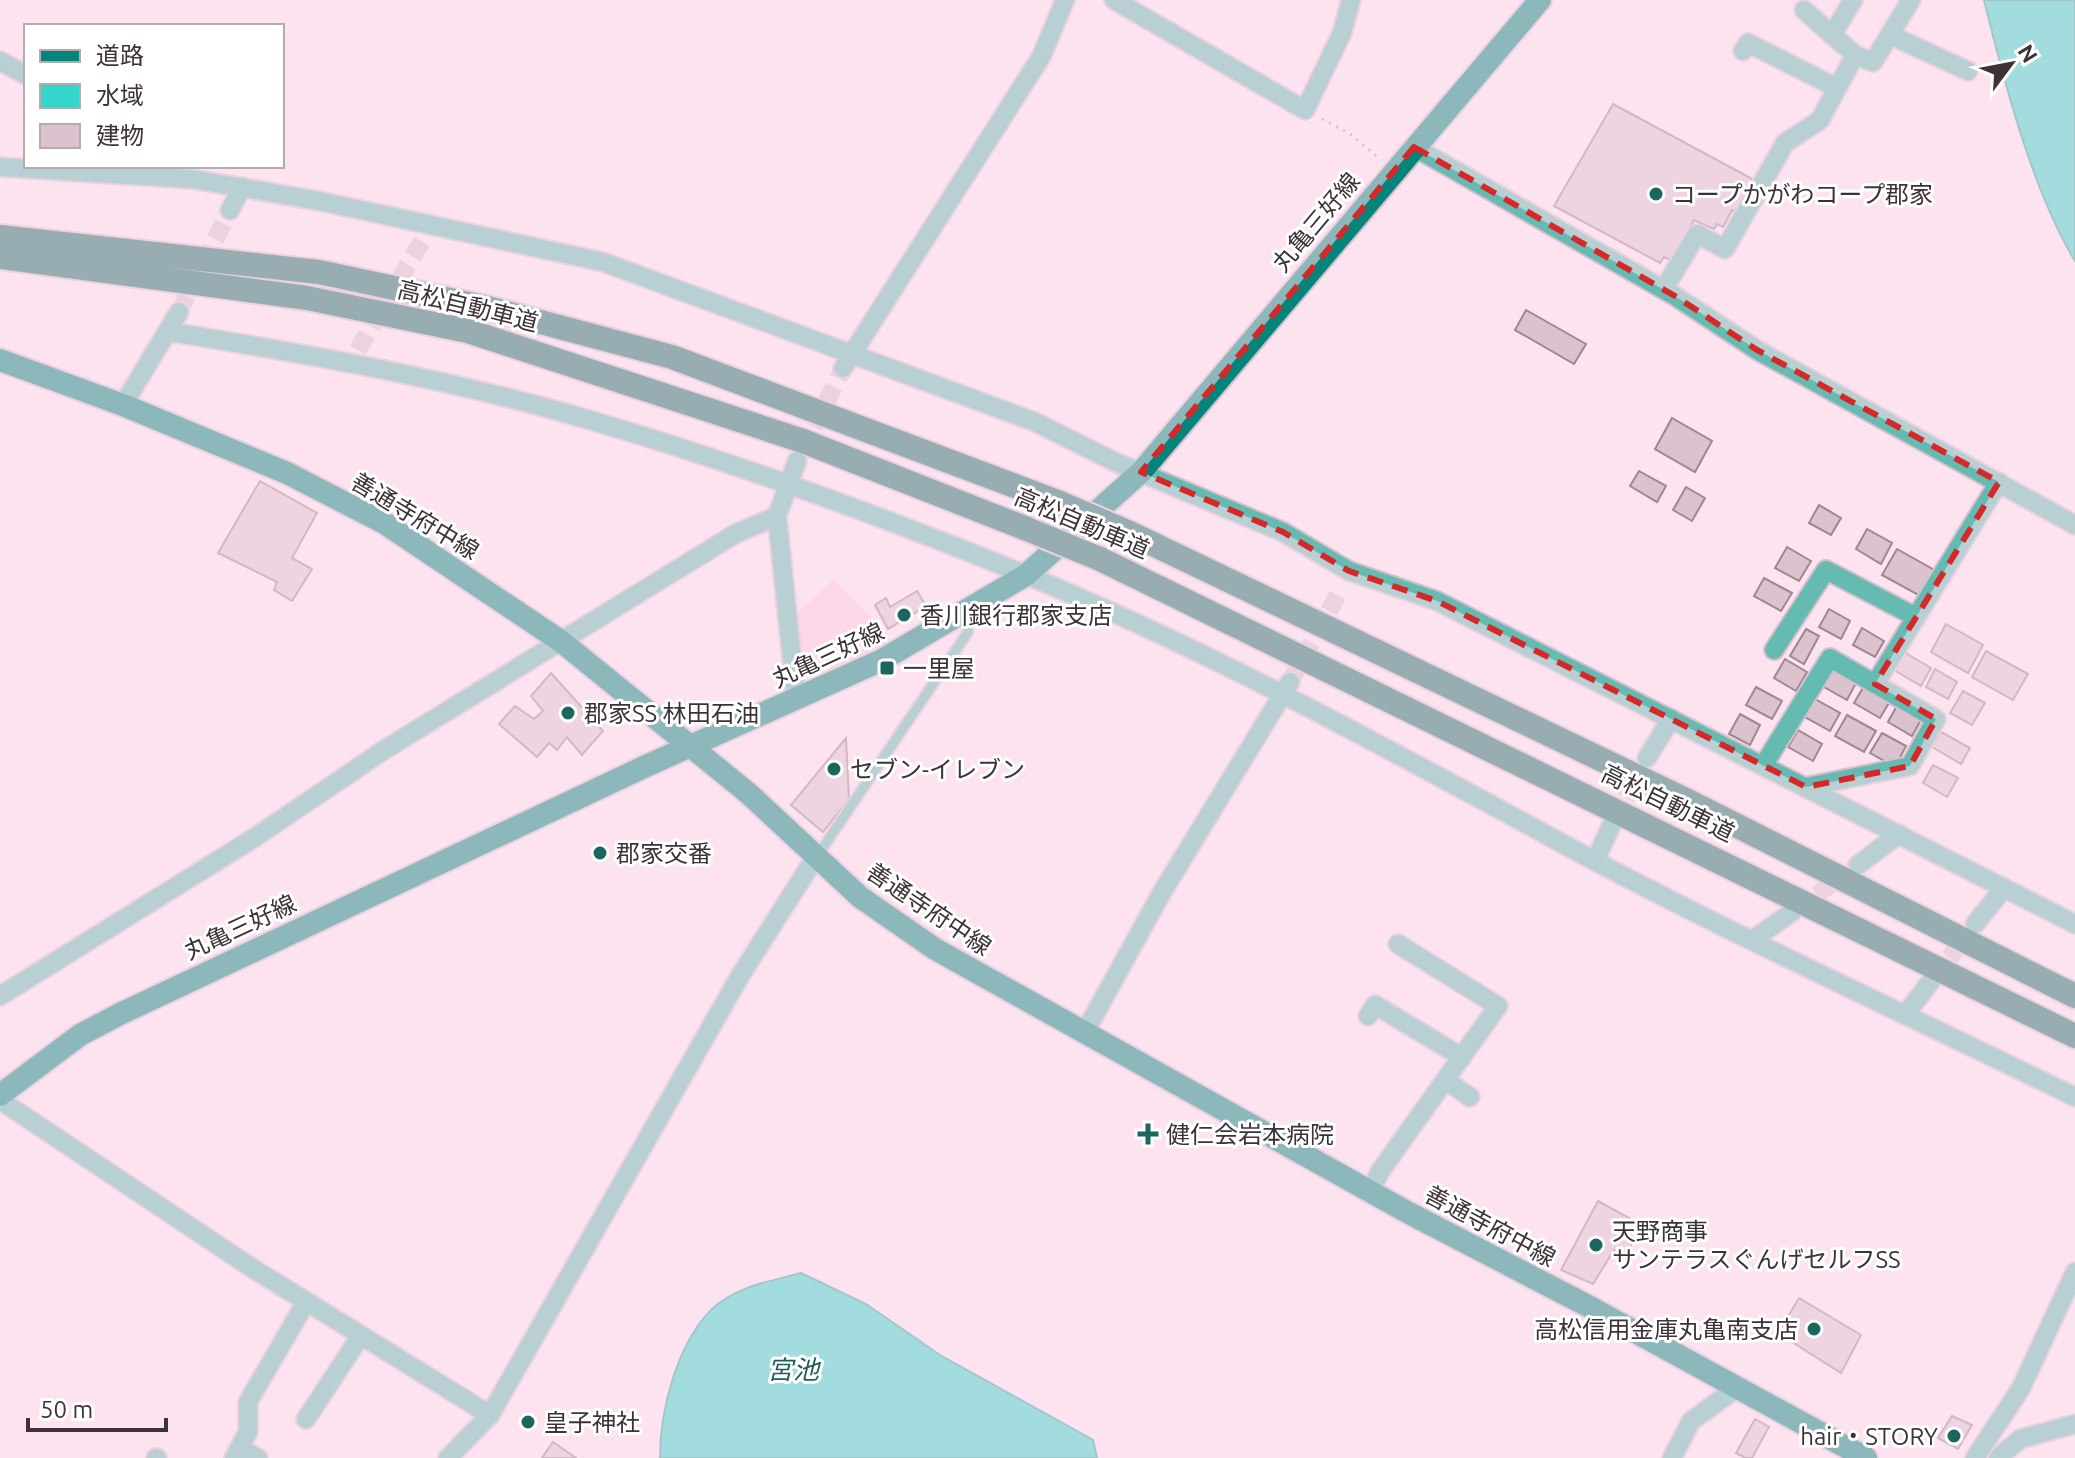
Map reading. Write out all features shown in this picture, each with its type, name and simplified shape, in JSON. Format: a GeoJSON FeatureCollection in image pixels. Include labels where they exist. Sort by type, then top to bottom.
{"type":"FeatureCollection","features":[{"type":"Feature","properties":{"kind":"highway","name":"高松自動車道"},"geometry":{"type":"LineString","coordinates":[[0,237],[319,272],[488,308],[672,357],[1060,503],[1132,534],[1690,802],[2075,996]]}},
{"type":"Feature","properties":{"kind":"highway","name":"高松自動車道"},"geometry":{"type":"LineString","coordinates":[[0,257],[307,298],[468,331],[803,441],[1100,559],[2075,1036]]}},
{"type":"Feature","properties":{"kind":"main road","name":"丸亀三好線"},"geometry":{"type":"LineString","coordinates":[[0,1097],[80,1035],[120,1014],[882,660],[1026,575],[1141,472],[1393,170],[1540,0]]}},
{"type":"Feature","properties":{"kind":"main road","name":"善通寺府中線"},"geometry":{"type":"LineString","coordinates":[[0,360],[123,405],[287,473],[386,524],[562,642],[748,793],[860,897],[935,949],[1370,1191],[1866,1458]]}},
{"type":"Feature","properties":{"kind":"street"},"geometry":{"type":"LineString","coordinates":[[848,360],[1041,57],[1065,0]]}},
{"type":"Feature","properties":{"kind":"street"},"geometry":{"type":"LineString","coordinates":[[1114,0],[1305,110],[1342,33],[1351,0]]}},
{"type":"Feature","properties":{"kind":"street"},"geometry":{"type":"LineString","coordinates":[[1832,35],[1853,0]]}},
{"type":"Feature","properties":{"kind":"street"},"geometry":{"type":"LineString","coordinates":[[1804,10],[1855,55],[1873,62],[1911,0]]}},
{"type":"Feature","properties":{"kind":"street"},"geometry":{"type":"LineString","coordinates":[[1890,35],[1968,71]]}},
{"type":"Feature","properties":{"kind":"street"},"geometry":{"type":"LineString","coordinates":[[1743,51],[1748,43],[1837,88]]}},
{"type":"Feature","properties":{"kind":"street"},"geometry":{"type":"LineString","coordinates":[[1664,289],[1697,234],[1725,249],[1785,143],[1820,120],[1855,55]]}},
{"type":"Feature","properties":{"kind":"street"},"geometry":{"type":"LineString","coordinates":[[0,61],[24,74]]}},
{"type":"Feature","properties":{"kind":"street"},"geometry":{"type":"LineString","coordinates":[[1414,147],[1664,289],[1757,350],[1999,482],[2072,517]]}},
{"type":"Feature","properties":{"kind":"street"},"geometry":{"type":"LineString","coordinates":[[0,167],[24,168]]}},
{"type":"Feature","properties":{"kind":"street"},"geometry":{"type":"LineString","coordinates":[[38,168],[190,172],[426,233],[603,262],[848,360],[1035,422],[1141,472],[1283,532],[1346,579],[1437,601],[2075,924]]}},
{"type":"Feature","properties":{"kind":"street"},"geometry":{"type":"LineString","coordinates":[[230,210],[242,187]]}},
{"type":"Feature","properties":{"kind":"street"},"geometry":{"type":"LineString","coordinates":[[123,405],[170,332],[179,312]]}},
{"type":"Feature","properties":{"kind":"street"},"geometry":{"type":"LineString","coordinates":[[170,332],[355,356],[575,415],[787,483],[1026,575],[1287,690],[1595,861],[2075,1097]]}},
{"type":"Feature","properties":{"kind":"street"},"geometry":{"type":"LineString","coordinates":[[796,698],[777,516],[797,461]]}},
{"type":"Feature","properties":{"kind":"street"},"geometry":{"type":"LineString","coordinates":[[1875,684],[1999,482]]}},
{"type":"Feature","properties":{"kind":"street"},"geometry":{"type":"LineString","coordinates":[[0,996],[254,838],[384,750],[735,534],[777,516]]}},
{"type":"Feature","properties":{"kind":"street"},"geometry":{"type":"LineString","coordinates":[[1774,650],[1826,570],[1916,617]]}},
{"type":"Feature","properties":{"kind":"street"},"geometry":{"type":"LineString","coordinates":[[1763,766],[1830,658],[1936,719],[1910,766],[1806,787]]}},
{"type":"Feature","properties":{"kind":"street"},"geometry":{"type":"LineString","coordinates":[[1085,1032],[1161,894],[1287,690]]}},
{"type":"Feature","properties":{"kind":"street"},"geometry":{"type":"LineString","coordinates":[[1647,758],[1671,719]]}},
{"type":"Feature","properties":{"kind":"street"},"geometry":{"type":"LineString","coordinates":[[1595,861],[1613,822]]}},
{"type":"Feature","properties":{"kind":"street"},"geometry":{"type":"LineString","coordinates":[[1858,865],[1899,834]]}},
{"type":"Feature","properties":{"kind":"street"},"geometry":{"type":"LineString","coordinates":[[448,1458],[490,1415],[740,976],[815,858]]}},
{"type":"Feature","properties":{"kind":"street"},"geometry":{"type":"LineString","coordinates":[[1975,924],[2004,888]]}},
{"type":"Feature","properties":{"kind":"street"},"geometry":{"type":"LineString","coordinates":[[1754,939],[1792,912]]}},
{"type":"Feature","properties":{"kind":"street"},"geometry":{"type":"LineString","coordinates":[[1370,1191],[1498,1006],[1398,944]]}},
{"type":"Feature","properties":{"kind":"street"},"geometry":{"type":"LineString","coordinates":[[1906,1014],[1931,981]]}},
{"type":"Feature","properties":{"kind":"street"},"geometry":{"type":"LineString","coordinates":[[1368,1016],[1375,1005],[1462,1057]]}},
{"type":"Feature","properties":{"kind":"street"},"geometry":{"type":"LineString","coordinates":[[1445,1080],[1470,1097]]}},
{"type":"Feature","properties":{"kind":"street"},"geometry":{"type":"LineString","coordinates":[[0,1097],[306,1302],[490,1415]]}},
{"type":"Feature","properties":{"kind":"street"},"geometry":{"type":"LineString","coordinates":[[1975,1458],[2021,1388],[2075,1272]]}},
{"type":"Feature","properties":{"kind":"street"},"geometry":{"type":"LineString","coordinates":[[258,1458],[237,1453],[248,1432],[248,1402],[306,1302]]}},
{"type":"Feature","properties":{"kind":"street"},"geometry":{"type":"LineString","coordinates":[[306,1419],[360,1337]]}},
{"type":"Feature","properties":{"kind":"street"},"geometry":{"type":"LineString","coordinates":[[1672,1458],[1691,1421],[1737,1388]]}},
{"type":"Feature","properties":{"kind":"street"},"geometry":{"type":"LineString","coordinates":[[1998,1458],[2020,1439],[2075,1424]]}},
{"type":"Feature","properties":{"kind":"lane"},"geometry":{"type":"LineString","coordinates":[[815,858],[968,632],[968,612]]}},
{"type":"Feature","properties":{"kind":"path"},"geometry":{"type":"LineString","coordinates":[[1305,110],[1349,133],[1393,170]]}},
{"type":"Feature","properties":{"kind":"highlighted area"},"geometry":{"type":"Polygon","coordinates":[[[1414,147],[1675,296],[1757,350],[1999,482],[1875,684],[1936,719],[1910,766],[1806,787],[1437,601],[1349,571],[1283,532],[1141,472],[1414,147]]]}},
{"type":"Feature","properties":{"kind":"shaded area"},"geometry":{"type":"Polygon","coordinates":[[[833,580],[871,617],[881,638],[885,637],[888,643],[831,670],[800,650],[797,614],[833,580]]]}},
{"type":"Feature","properties":{"kind":"water"},"geometry":{"type":"Polygon","coordinates":[[[1984,0],[2075,0],[2075,261],[2045,202],[2033,169],[2010,99],[1984,0]]]}},
{"type":"Feature","properties":{"kind":"water","name":"宮池"},"geometry":{"type":"Polygon","coordinates":[[[801,1273],[866,1304],[940,1355],[1093,1440],[1097,1458],[660,1458],[667,1399],[680,1360],[699,1324],[720,1302],[731,1296],[753,1286],[801,1273]]]}},
{"type":"Feature","properties":{"kind":"building","name":"コープかがわコープ郡家"},"geometry":{"type":"Polygon","coordinates":[[[1613,104],[1756,181],[1738,214],[1732,210],[1723,227],[1717,224],[1714,229],[1694,220],[1670,260],[1664,257],[1660,263],[1554,206],[1613,104]]]}},
{"type":"Feature","properties":{"kind":"building"},"geometry":{"type":"Polygon","coordinates":[[[1526,310],[1586,344],[1574,364],[1515,330],[1526,310]]]}},
{"type":"Feature","properties":{"kind":"building"},"geometry":{"type":"Polygon","coordinates":[[[1672,418],[1712,441],[1695,472],[1655,449],[1672,418]]]}},
{"type":"Feature","properties":{"kind":"building"},"geometry":{"type":"Polygon","coordinates":[[[1639,471],[1666,486],[1657,502],[1630,486],[1639,471]]]}},
{"type":"Feature","properties":{"kind":"building"},"geometry":{"type":"Polygon","coordinates":[[[260,481],[317,513],[292,558],[312,569],[292,601],[274,590],[277,582],[218,553],[260,481]]]}},
{"type":"Feature","properties":{"kind":"building"},"geometry":{"type":"Polygon","coordinates":[[[1686,487],[1705,498],[1692,521],[1673,510],[1686,487]]]}},
{"type":"Feature","properties":{"kind":"building"},"geometry":{"type":"Polygon","coordinates":[[[1819,505],[1841,518],[1831,535],[1809,523],[1819,505]]]}},
{"type":"Feature","properties":{"kind":"building"},"geometry":{"type":"Polygon","coordinates":[[[1867,529],[1892,543],[1881,564],[1856,549],[1867,529]]]}},
{"type":"Feature","properties":{"kind":"building"},"geometry":{"type":"Polygon","coordinates":[[[1787,547],[1811,561],[1799,581],[1775,568],[1787,547]]]}},
{"type":"Feature","properties":{"kind":"building"},"geometry":{"type":"Polygon","coordinates":[[[1897,549],[1936,571],[1922,597],[1882,575],[1897,549]]]}},
{"type":"Feature","properties":{"kind":"building"},"geometry":{"type":"Polygon","coordinates":[[[1764,578],[1792,593],[1781,611],[1754,596],[1764,578]]]}},
{"type":"Feature","properties":{"kind":"building"},"geometry":{"type":"Polygon","coordinates":[[[917,591],[926,606],[888,629],[875,605],[886,598],[890,607],[917,591]]]}},
{"type":"Feature","properties":{"kind":"building"},"geometry":{"type":"Polygon","coordinates":[[[1829,609],[1850,621],[1841,639],[1819,627],[1829,609]]]}},
{"type":"Feature","properties":{"kind":"building"},"geometry":{"type":"Polygon","coordinates":[[[1946,624],[1983,645],[1968,673],[1931,652],[1946,624]]]}},
{"type":"Feature","properties":{"kind":"building"},"geometry":{"type":"Polygon","coordinates":[[[1862,628],[1884,641],[1875,657],[1853,645],[1862,628]]]}},
{"type":"Feature","properties":{"kind":"building"},"geometry":{"type":"Polygon","coordinates":[[[1806,629],[1819,636],[1804,664],[1790,656],[1806,629]]]}},
{"type":"Feature","properties":{"kind":"building"},"geometry":{"type":"Polygon","coordinates":[[[1986,651],[2028,674],[2013,700],[1972,677],[1986,651]]]}},
{"type":"Feature","properties":{"kind":"building"},"geometry":{"type":"Polygon","coordinates":[[[1904,652],[1931,668],[1921,686],[1894,670],[1904,652]]]}},
{"type":"Feature","properties":{"kind":"building"},"geometry":{"type":"Polygon","coordinates":[[[1785,659],[1807,672],[1796,691],[1774,678],[1785,659]]]}},
{"type":"Feature","properties":{"kind":"building"},"geometry":{"type":"Polygon","coordinates":[[[1832,669],[1856,683],[1847,700],[1822,686],[1832,669]]]}},
{"type":"Feature","properties":{"kind":"building"},"geometry":{"type":"Polygon","coordinates":[[[1935,669],[1957,682],[1948,699],[1926,687],[1935,669]]]}},
{"type":"Feature","properties":{"kind":"building"},"geometry":{"type":"Polygon","coordinates":[[[551,673],[603,731],[582,755],[567,737],[557,750],[549,743],[537,757],[499,724],[515,706],[534,719],[543,711],[531,696],[551,673]]]}},
{"type":"Feature","properties":{"kind":"building"},"geometry":{"type":"Polygon","coordinates":[[[1864,686],[1890,701],[1880,718],[1854,703],[1864,686]]]}},
{"type":"Feature","properties":{"kind":"building"},"geometry":{"type":"Polygon","coordinates":[[[1756,687],[1782,701],[1772,719],[1746,705],[1756,687]]]}},
{"type":"Feature","properties":{"kind":"building"},"geometry":{"type":"Polygon","coordinates":[[[1963,691],[1985,703],[1972,725],[1950,713],[1963,691]]]}},
{"type":"Feature","properties":{"kind":"building"},"geometry":{"type":"Polygon","coordinates":[[[1815,699],[1840,713],[1830,731],[1805,717],[1815,699]]]}},
{"type":"Feature","properties":{"kind":"building"},"geometry":{"type":"Polygon","coordinates":[[[1898,704],[1922,718],[1912,736],[1888,722],[1898,704]]]}},
{"type":"Feature","properties":{"kind":"building"},"geometry":{"type":"Polygon","coordinates":[[[1740,714],[1760,725],[1750,745],[1729,734],[1740,714]]]}},
{"type":"Feature","properties":{"kind":"building"},"geometry":{"type":"Polygon","coordinates":[[[1847,715],[1876,731],[1864,752],[1835,736],[1847,715]]]}},
{"type":"Feature","properties":{"kind":"building"},"geometry":{"type":"Polygon","coordinates":[[[1798,730],[1822,744],[1813,761],[1788,747],[1798,730]]]}},
{"type":"Feature","properties":{"kind":"building"},"geometry":{"type":"Polygon","coordinates":[[[1941,732],[1970,748],[1961,764],[1932,747],[1941,732]]]}},
{"type":"Feature","properties":{"kind":"building"},"geometry":{"type":"Polygon","coordinates":[[[1882,733],[1906,746],[1895,767],[1870,753],[1882,733]]]}},
{"type":"Feature","properties":{"kind":"building","name":"セブン-イレブン"},"geometry":{"type":"Polygon","coordinates":[[[846,738],[849,799],[823,832],[791,805],[846,738]]]}},
{"type":"Feature","properties":{"kind":"building"},"geometry":{"type":"Polygon","coordinates":[[[1933,765],[1958,778],[1947,797],[1923,783],[1933,765]]]}},
{"type":"Feature","properties":{"kind":"building"},"geometry":{"type":"Polygon","coordinates":[[[1598,1201],[1631,1219],[1631,1256],[1614,1250],[1593,1284],[1561,1270],[1598,1201]]]}},
{"type":"Feature","properties":{"kind":"building"},"geometry":{"type":"Polygon","coordinates":[[[1799,1298],[1861,1335],[1841,1373],[1778,1333],[1799,1298]]]}},
{"type":"Feature","properties":{"kind":"building"},"geometry":{"type":"Polygon","coordinates":[[[1952,1416],[1972,1425],[1958,1449],[1938,1438],[1952,1416]]]}},
{"type":"Feature","properties":{"kind":"building"},"geometry":{"type":"Polygon","coordinates":[[[1755,1419],[1769,1427],[1752,1458],[1746,1458],[1736,1453],[1755,1419]]]}},
{"type":"Feature","properties":{"kind":"building"},"geometry":{"type":"Polygon","coordinates":[[[553,1442],[576,1458],[542,1458],[553,1442]]]}},
{"type":"Feature","properties":{"kind":"tunnel"},"geometry":{"type":"LineString","coordinates":[[179,312],[230,210]]}},
{"type":"Feature","properties":{"kind":"tunnel"},"geometry":{"type":"LineString","coordinates":[[358,350],[422,241]]}},
{"type":"Feature","properties":{"kind":"tunnel"},"geometry":{"type":"LineString","coordinates":[[802,451],[843,368]]}},
{"type":"Feature","properties":{"kind":"tunnel"},"geometry":{"type":"LineString","coordinates":[[1290,682],[1342,587]]}},
{"type":"Feature","properties":{"kind":"tunnel"},"geometry":{"type":"LineString","coordinates":[[1613,822],[1642,768]]}},
{"type":"Feature","properties":{"kind":"tunnel"},"geometry":{"type":"LineString","coordinates":[[1795,910],[1849,871]]}},
{"type":"Feature","properties":{"kind":"tunnel"},"geometry":{"type":"LineString","coordinates":[[1933,979],[1971,930]]}},
{"type":"Feature","properties":{"kind":"place","name":"コープかがわコープ郡家"},"geometry":{"type":"Point","coordinates":[1656,194]}},
{"type":"Feature","properties":{"kind":"place","name":"香川銀行郡家支店"},"geometry":{"type":"Point","coordinates":[904,615]}},
{"type":"Feature","properties":{"kind":"place","name":"一里屋"},"geometry":{"type":"Point","coordinates":[887,668]}},
{"type":"Feature","properties":{"kind":"place","name":"郡家SS 林田石油"},"geometry":{"type":"Point","coordinates":[568,713]}},
{"type":"Feature","properties":{"kind":"place","name":"セブン-イレブン"},"geometry":{"type":"Point","coordinates":[834,769]}},
{"type":"Feature","properties":{"kind":"place","name":"郡家交番"},"geometry":{"type":"Point","coordinates":[600,853]}},
{"type":"Feature","properties":{"kind":"place","name":"健仁会岩本病院"},"geometry":{"type":"Point","coordinates":[1148,1134]}},
{"type":"Feature","properties":{"kind":"place","name":"天野商事 サンテラスぐんげセルフSS"},"geometry":{"type":"Point","coordinates":[1596,1245]}},
{"type":"Feature","properties":{"kind":"place","name":"高松信用金庫丸亀南支店"},"geometry":{"type":"Point","coordinates":[1814,1329]}},
{"type":"Feature","properties":{"kind":"place","name":"皇子神社"},"geometry":{"type":"Point","coordinates":[528,1422]}},
{"type":"Feature","properties":{"kind":"place","name":"hair・STORY"},"geometry":{"type":"Point","coordinates":[1954,1436]}}]}
